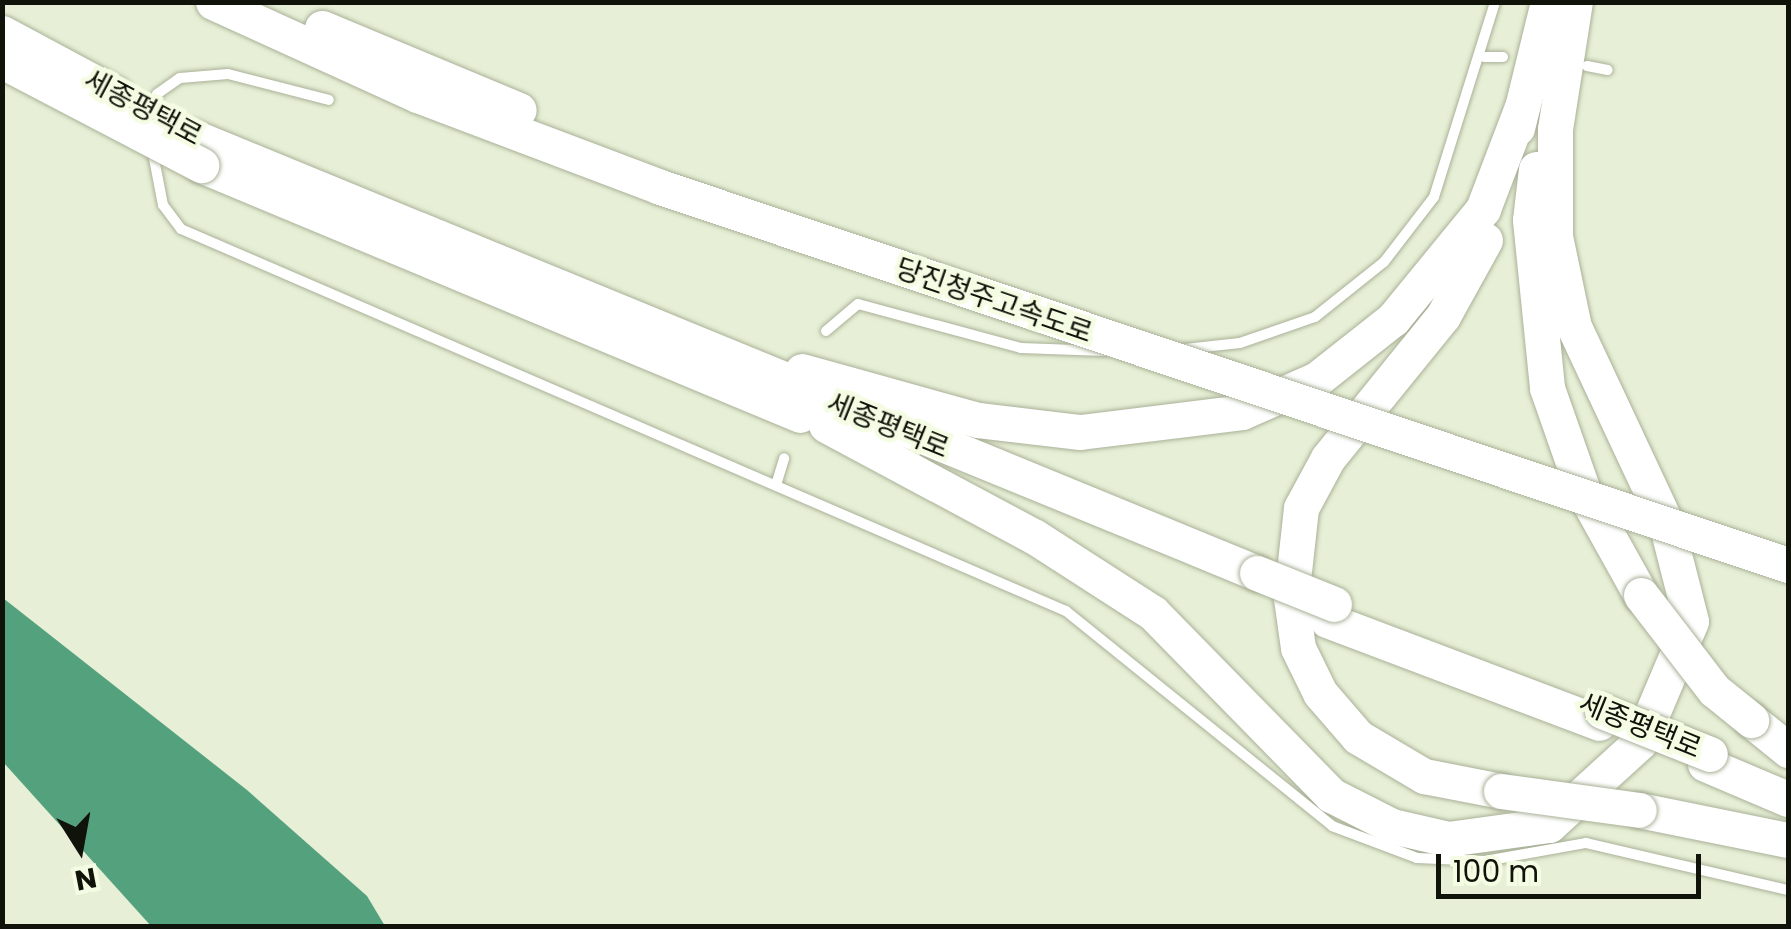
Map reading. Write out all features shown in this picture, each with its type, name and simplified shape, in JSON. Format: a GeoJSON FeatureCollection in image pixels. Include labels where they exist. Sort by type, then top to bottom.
{"type":"FeatureCollection","features":[{"type":"Feature","properties":{"kind":"highway","name":"당진청주고속도로"},"geometry":{"type":"LineString","coordinates":[[213,2],[417,95],[660,187],[1788,564]]}},
{"type":"Feature","properties":{"kind":"highway","name":"당진청주고속도로"},"geometry":{"type":"LineString","coordinates":[[267,2],[626,150],[1788,542]]}},
{"type":"Feature","properties":{"kind":"highway"},"geometry":{"type":"LineString","coordinates":[[1548,2],[1488,235],[1443,316],[1328,458],[1301,508],[1291,598],[1298,648],[1320,693],[1358,737],[1424,776],[1640,810],[1788,840]]}},
{"type":"Feature","properties":{"kind":"highway"},"geometry":{"type":"LineString","coordinates":[[826,426],[1036,537],[1154,613],[1331,795],[1392,826],[1448,839],[1550,825],[1640,742],[1690,621],[1666,524],[1574,327],[1555,236],[1555,129],[1574,2]]}},
{"type":"Feature","properties":{"kind":"highway"},"geometry":{"type":"LineString","coordinates":[[1574,2],[1538,147],[1535,305],[1547,388],[1583,491],[1641,595],[1714,690],[1788,750]]}},
{"type":"Feature","properties":{"kind":"highway","name":"세종평택로"},"geometry":{"type":"LineString","coordinates":[[2,32],[196,150],[685,339],[1330,612],[1708,759],[1788,785]]}},
{"type":"Feature","properties":{"kind":"highway","name":"세종평택로"},"geometry":{"type":"LineString","coordinates":[[2,61],[826,426],[1255,582]]}},
{"type":"Feature","properties":{"kind":"highway"},"geometry":{"type":"LineString","coordinates":[[685,339],[978,420],[1080,432],[1242,412],[1317,379],[1420,290],[1483,209],[1522,107]]}},
{"type":"Feature","properties":{"kind":"highway","name":"세종평택로"},"geometry":{"type":"LineString","coordinates":[[1708,759],[1788,799]]}},
{"type":"Feature","properties":{"kind":"lane"},"geometry":{"type":"LineString","coordinates":[[826,331],[858,304],[1021,348],[1146,353],[1240,344],[1314,317],[1384,262],[1434,196],[1484,58],[1496,2]]}},
{"type":"Feature","properties":{"kind":"lane"},"geometry":{"type":"LineString","coordinates":[[1484,58],[1503,57]]}},
{"type":"Feature","properties":{"kind":"lane"},"geometry":{"type":"LineString","coordinates":[[1587,66],[1608,70]]}},
{"type":"Feature","properties":{"kind":"lane"},"geometry":{"type":"LineString","coordinates":[[328,100],[228,74],[180,78],[157,94],[152,152],[162,205],[181,229],[223,253],[1066,610],[1332,826],[1416,858],[1485,861],[1586,843],[1788,890]]}},
{"type":"Feature","properties":{"kind":"lane"},"geometry":{"type":"LineString","coordinates":[[776,484],[784,458]]}},
{"type":"Feature","properties":{"kind":"shaded area"},"geometry":{"type":"Polygon","coordinates":[[[3,598],[247,790],[367,896],[385,926],[151,926],[3,762],[3,598]]]}}]}
